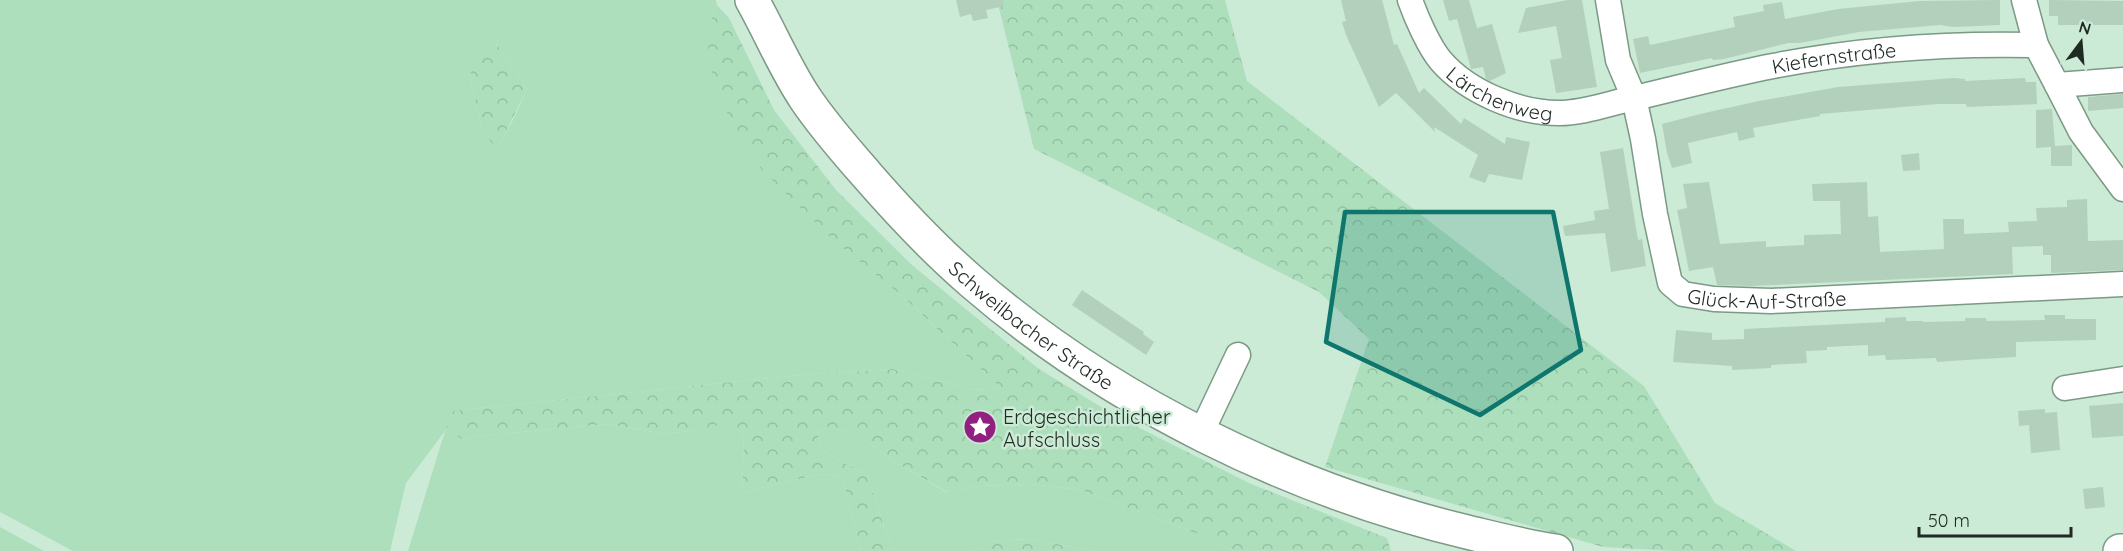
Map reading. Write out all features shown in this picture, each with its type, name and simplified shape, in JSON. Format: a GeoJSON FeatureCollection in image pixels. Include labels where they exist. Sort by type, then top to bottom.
{"type":"FeatureCollection","features":[{"type":"Feature","properties":{"kind":"main road","name":"Schweilbacher Straße"},"geometry":{"type":"LineString","coordinates":[[752,0],[806,98],[848,153],[898,211],[972,282],[1038,334],[1108,382],[1200,433],[1284,471],[1368,505],[1538,549],[1556,551]]}},
{"type":"Feature","properties":{"kind":"street","name":"Lärchenweg"},"geometry":{"type":"LineString","coordinates":[[1410,0],[1440,60],[1459,78],[1488,95],[1521,108],[1559,113],[1594,108],[1634,98]]}},
{"type":"Feature","properties":{"kind":"street","name":"Glück-Auf-Straße"},"geometry":{"type":"LineString","coordinates":[[1608,0],[1618,60],[1634,98],[1670,283],[1683,294],[1714,299],[1771,301],[2123,285]]}},
{"type":"Feature","properties":{"kind":"street"},"geometry":{"type":"LineString","coordinates":[[2024,0],[2036,45],[2056,85],[2081,132],[2113,160],[2123,189]]}},
{"type":"Feature","properties":{"kind":"street","name":"Kiefernstraße"},"geometry":{"type":"LineString","coordinates":[[1634,98],[1772,66],[1851,53],[1939,46],[2036,45]]}},
{"type":"Feature","properties":{"kind":"street"},"geometry":{"type":"LineString","coordinates":[[2056,85],[2123,80]]}},
{"type":"Feature","properties":{"kind":"street"},"geometry":{"type":"LineString","coordinates":[[1200,433],[1238,355]]}},
{"type":"Feature","properties":{"kind":"street"},"geometry":{"type":"LineString","coordinates":[[2065,388],[2123,379]]}},
{"type":"Feature","properties":{"kind":"highlighted area"},"geometry":{"type":"Polygon","coordinates":[[[1345,212],[1553,212],[1581,350],[1480,415],[1326,342],[1345,212]]]}},
{"type":"Feature","properties":{"kind":"green space"},"geometry":{"type":"Polygon","coordinates":[[[0,0],[716,0],[717,5],[709,26],[901,295],[1001,388],[975,390],[893,369],[801,375],[453,411],[447,429],[462,439],[607,424],[665,434],[699,430],[731,421],[744,437],[742,493],[819,474],[842,476],[861,551],[408,551],[445,431],[406,483],[390,551],[73,551],[0,512],[0,0]],[[494,40],[470,76],[482,130],[497,149],[514,118],[527,89],[494,40]]]}},
{"type":"Feature","properties":{"kind":"green space"},"geometry":{"type":"Polygon","coordinates":[[[997,0],[1225,0],[1247,81],[1644,386],[1715,503],[1796,551],[1672,551],[1603,547],[1325,467],[1369,339],[1319,292],[1034,149],[997,0]]]}},
{"type":"Feature","properties":{"kind":"green space"},"geometry":{"type":"Polygon","coordinates":[[[717,5],[729,18],[774,110],[836,190],[912,265],[1039,369],[1116,416],[1249,483],[1387,538],[1391,551],[1234,551],[1203,536],[1081,490],[1030,484],[979,486],[947,492],[895,462],[862,438],[830,426],[817,433],[822,451],[867,475],[892,551],[861,551],[842,476],[819,474],[742,493],[744,437],[731,422],[699,430],[665,434],[607,424],[462,439],[446,429],[453,411],[801,375],[893,369],[975,390],[1001,388],[901,295],[832,239],[761,169],[730,120],[708,62],[709,26],[717,5]]]}},
{"type":"Feature","properties":{"kind":"green space"},"geometry":{"type":"Polygon","coordinates":[[[494,40],[527,89],[497,150],[482,130],[470,76],[477,50],[494,40]]]}},
{"type":"Feature","properties":{"kind":"green space"},"geometry":{"type":"Polygon","coordinates":[[[830,426],[862,438],[895,462],[946,492],[979,486],[1030,484],[1081,490],[1203,536],[1234,551],[1093,551],[1031,539],[985,541],[975,551],[892,551],[867,475],[822,451],[817,433],[830,426]]]}},
{"type":"Feature","properties":{"kind":"green space"},"geometry":{"type":"Polygon","coordinates":[[[0,527],[44,551],[0,551],[0,527]]]}},
{"type":"Feature","properties":{"kind":"green space"},"geometry":{"type":"Polygon","coordinates":[[[1031,539],[1093,551],[975,551],[984,541],[1031,539]]]}},
{"type":"Feature","properties":{"kind":"building"},"geometry":{"type":"Polygon","coordinates":[[[956,0],[1003,0],[1004,6],[986,10],[988,18],[973,21],[971,14],[960,17],[956,0]]]}},
{"type":"Feature","properties":{"kind":"building"},"geometry":{"type":"Polygon","coordinates":[[[1341,0],[1382,0],[1394,45],[1397,44],[1419,93],[1424,88],[1461,124],[1464,118],[1505,144],[1506,137],[1530,142],[1522,180],[1489,174],[1485,183],[1469,177],[1478,155],[1434,127],[1435,132],[1396,93],[1379,107],[1346,35],[1342,22],[1346,21],[1341,0]]]}},
{"type":"Feature","properties":{"kind":"building"},"geometry":{"type":"Polygon","coordinates":[[[1443,0],[1469,0],[1477,28],[1492,24],[1506,73],[1490,81],[1486,79],[1483,67],[1471,69],[1457,19],[1449,21],[1443,0]]]}},
{"type":"Feature","properties":{"kind":"building"},"geometry":{"type":"Polygon","coordinates":[[[1568,0],[1582,0],[1597,87],[1556,93],[1550,60],[1562,58],[1556,26],[1518,33],[1526,8],[1568,0]]]}},
{"type":"Feature","properties":{"kind":"building"},"geometry":{"type":"Polygon","coordinates":[[[2000,0],[2000,25],[1953,27],[1940,25],[1859,32],[1800,43],[1788,43],[1724,59],[1713,60],[1712,58],[1640,73],[1633,39],[1648,36],[1650,45],[1735,27],[1733,17],[1764,11],[1763,5],[1782,2],[1785,19],[1838,9],[1920,1],[2000,0]]]}},
{"type":"Feature","properties":{"kind":"building"},"geometry":{"type":"Polygon","coordinates":[[[2049,0],[2123,1],[2123,25],[2058,25],[2058,16],[2049,16],[2049,0]]]}},
{"type":"Feature","properties":{"kind":"building"},"geometry":{"type":"Polygon","coordinates":[[[2025,78],[2026,82],[2036,82],[2037,104],[1967,107],[1966,104],[1938,104],[1820,114],[1820,116],[1753,128],[1755,137],[1739,141],[1737,132],[1688,143],[1692,163],[1672,168],[1667,153],[1662,124],[1700,114],[1838,87],[1965,79],[1965,81],[2025,78]]]}},
{"type":"Feature","properties":{"kind":"building"},"geometry":{"type":"Polygon","coordinates":[[[2123,94],[2123,108],[2088,111],[2088,97],[2123,94]]]}},
{"type":"Feature","properties":{"kind":"building"},"geometry":{"type":"Polygon","coordinates":[[[2052,109],[2055,146],[2072,145],[2072,166],[2051,166],[2051,147],[2036,148],[2036,110],[2052,109]]]}},
{"type":"Feature","properties":{"kind":"building"},"geometry":{"type":"Polygon","coordinates":[[[1623,148],[1638,240],[1642,239],[1646,266],[1611,272],[1605,233],[1565,236],[1563,226],[1595,220],[1594,211],[1609,209],[1600,152],[1623,148]]]}},
{"type":"Feature","properties":{"kind":"building"},"geometry":{"type":"Polygon","coordinates":[[[1919,153],[1920,170],[1903,171],[1901,155],[1919,153]]]}},
{"type":"Feature","properties":{"kind":"building"},"geometry":{"type":"Polygon","coordinates":[[[1709,182],[1720,244],[1766,241],[1766,247],[1804,245],[1804,235],[1841,234],[1840,201],[1813,201],[1812,184],[1867,182],[1868,217],[1878,216],[1880,252],[1944,249],[1943,219],[1964,219],[1964,234],[2009,232],[2008,222],[2037,221],[2036,208],[2067,207],[2067,200],[2087,199],[2088,241],[2123,240],[2123,270],[2051,273],[2051,255],[2043,255],[2043,246],[2012,247],[2013,274],[1751,286],[1717,285],[1713,267],[1689,271],[1677,210],[1687,208],[1683,184],[1709,182]]]}},
{"type":"Feature","properties":{"kind":"building"},"geometry":{"type":"Polygon","coordinates":[[[1082,290],[1144,332],[1143,334],[1154,342],[1146,355],[1072,305],[1082,290]]]}},
{"type":"Feature","properties":{"kind":"building"},"geometry":{"type":"Polygon","coordinates":[[[2044,315],[2065,315],[2065,319],[2096,319],[2096,340],[2016,342],[2016,357],[1937,362],[1936,358],[1886,360],[1885,355],[1868,356],[1868,345],[1827,347],[1827,350],[1806,351],[1807,363],[1771,365],[1771,368],[1732,370],[1732,366],[1673,362],[1676,330],[1712,333],[1712,340],[1744,339],[1744,329],[1885,322],[1885,318],[1906,317],[1906,321],[1923,322],[1965,321],[1965,318],[1986,318],[1986,321],[2045,320],[2044,315]]]}},
{"type":"Feature","properties":{"kind":"building"},"geometry":{"type":"Polygon","coordinates":[[[2123,403],[2123,436],[2092,438],[2089,406],[2123,403]]]}},
{"type":"Feature","properties":{"kind":"building"},"geometry":{"type":"Polygon","coordinates":[[[2045,409],[2045,413],[2057,412],[2060,450],[2031,453],[2029,425],[2019,426],[2018,411],[2045,409]]]}},
{"type":"Feature","properties":{"kind":"building"},"geometry":{"type":"Polygon","coordinates":[[[2103,487],[2105,507],[2085,509],[2083,489],[2103,487]]]}},
{"type":"Feature","properties":{"kind":"place","name":"Erdgeschichtlicher Aufschluss"},"geometry":{"type":"Point","coordinates":[980,427]}}]}
